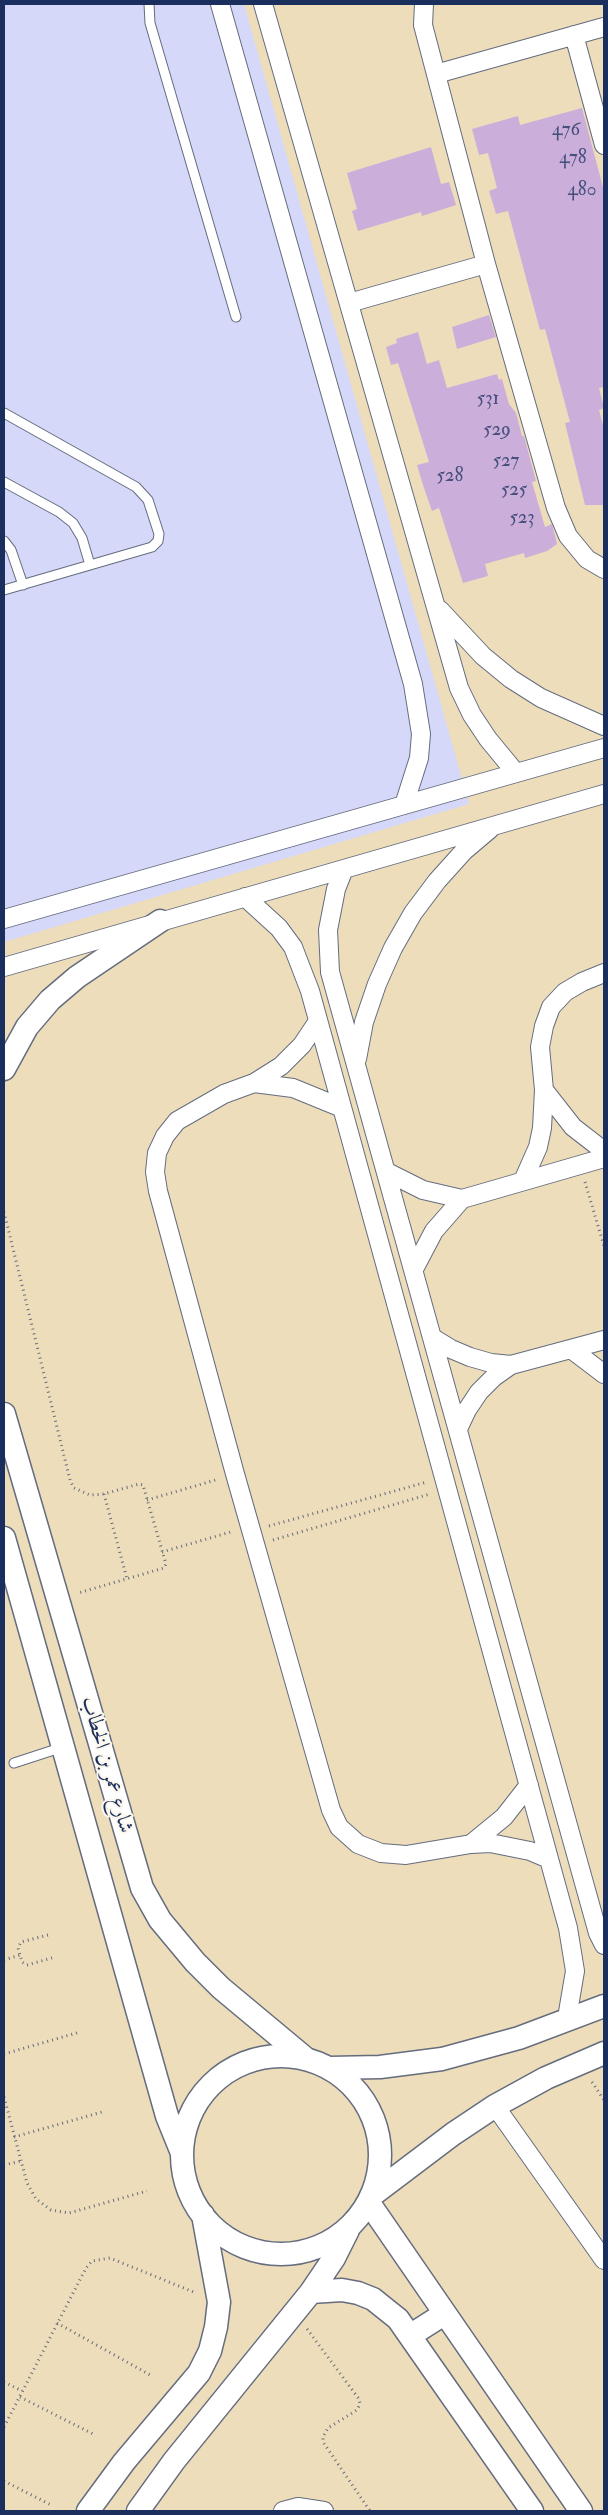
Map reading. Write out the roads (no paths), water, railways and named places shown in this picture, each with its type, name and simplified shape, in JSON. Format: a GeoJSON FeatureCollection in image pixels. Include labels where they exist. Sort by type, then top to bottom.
{"type":"FeatureCollection","features":[{"type":"Feature","properties":{"kind":"street"},"geometry":{"type":"LineString","coordinates":[[220,4],[413,684],[422,734],[419,758],[404,805]]}},
{"type":"Feature","properties":{"kind":"street"},"geometry":{"type":"LineString","coordinates":[[263,4],[459,688],[472,715],[488,739],[516,773]]}},
{"type":"Feature","properties":{"kind":"street"},"geometry":{"type":"LineString","coordinates":[[272,32],[275,4]]}},
{"type":"Feature","properties":{"kind":"street"},"geometry":{"type":"LineString","coordinates":[[424,4],[423,25],[486,264],[556,508],[568,536],[587,559],[604,569]]}},
{"type":"Feature","properties":{"kind":"street"},"geometry":{"type":"LineString","coordinates":[[436,74],[604,26]]}},
{"type":"Feature","properties":{"kind":"street"},"geometry":{"type":"LineString","coordinates":[[574,35],[604,145]]}},
{"type":"Feature","properties":{"kind":"street"},"geometry":{"type":"LineString","coordinates":[[349,303],[486,264]]}},
{"type":"Feature","properties":{"kind":"street"},"geometry":{"type":"LineString","coordinates":[[435,604],[457,631],[511,679],[557,706],[604,726]]}},
{"type":"Feature","properties":{"kind":"street"},"geometry":{"type":"LineString","coordinates":[[4,919],[604,748]]}},
{"type":"Feature","properties":{"kind":"street"},"geometry":{"type":"LineString","coordinates":[[4,967],[604,794]]}},
{"type":"Feature","properties":{"kind":"street"},"geometry":{"type":"LineString","coordinates":[[356,1062],[364,1022],[377,984],[393,948],[413,913],[442,875],[494,825]]}},
{"type":"Feature","properties":{"kind":"street"},"geometry":{"type":"LineString","coordinates":[[344,869],[330,909],[327,951],[330,972],[495,1558],[598,1933],[604,1945]]}},
{"type":"Feature","properties":{"kind":"street"},"geometry":{"type":"LineString","coordinates":[[245,897],[274,922],[292,947],[303,968],[550,1859],[573,1949],[574,1978],[568,2018]]}},
{"type":"Feature","properties":{"kind":"street"},"geometry":{"type":"LineString","coordinates":[[4,1069],[27,1027],[50,1000],[77,977],[160,921]]}},
{"type":"Feature","properties":{"kind":"street"},"geometry":{"type":"LineString","coordinates":[[523,1182],[532,1164],[540,1137],[544,1090],[540,1047],[544,1026],[551,1007],[565,992],[582,982],[604,973]]}},
{"type":"Feature","properties":{"kind":"street"},"geometry":{"type":"LineString","coordinates":[[318,1021],[292,1056],[254,1082],[224,1094],[176,1121],[165,1136],[157,1154],[155,1172],[158,1191],[235,1474],[331,1810],[339,1827],[358,1844],[381,1853],[406,1855],[470,1844],[510,1846],[550,1859]]}},
{"type":"Feature","properties":{"kind":"street"},"geometry":{"type":"LineString","coordinates":[[254,1082],[293,1088],[342,1108]]}},
{"type":"Feature","properties":{"kind":"street"},"geometry":{"type":"LineString","coordinates":[[544,1090],[573,1127],[604,1151]]}},
{"type":"Feature","properties":{"kind":"street"},"geometry":{"type":"LineString","coordinates":[[387,1172],[423,1190],[462,1199],[604,1158]]}},
{"type":"Feature","properties":{"kind":"street"},"geometry":{"type":"LineString","coordinates":[[414,1269],[434,1231],[462,1199]]}},
{"type":"Feature","properties":{"kind":"street"},"geometry":{"type":"LineString","coordinates":[[433,1338],[451,1349],[470,1357],[491,1363],[511,1365]]}},
{"type":"Feature","properties":{"kind":"street"},"geometry":{"type":"LineString","coordinates":[[458,1429],[467,1410],[480,1392],[494,1377],[511,1365],[604,1340]]}},
{"type":"Feature","properties":{"kind":"street"},"geometry":{"type":"LineString","coordinates":[[571,1349],[604,1374]]}},
{"type":"Feature","properties":{"kind":"street","name":"شارع عمر بن الخطاب"},"geometry":{"type":"LineString","coordinates":[[4,1414],[136,1871],[150,1904],[171,1935],[221,1988],[305,2058]]}},
{"type":"Feature","properties":{"kind":"street","name":"شارع عمر بن الخطاب"},"geometry":{"type":"LineString","coordinates":[[4,1538],[167,2116],[182,2153]]}},
{"type":"Feature","properties":{"kind":"street"},"geometry":{"type":"LineString","coordinates":[[468,1566],[495,1558]]}},
{"type":"Feature","properties":{"kind":"street"},"geometry":{"type":"LineString","coordinates":[[23,1606],[57,1597]]}},
{"type":"Feature","properties":{"kind":"street"},"geometry":{"type":"LineString","coordinates":[[470,1844],[504,1817],[529,1785]]}},
{"type":"Feature","properties":{"kind":"street"},"geometry":{"type":"LineString","coordinates":[[330,2068],[380,2067],[442,2059],[519,2038],[604,2006]]}},
{"type":"Feature","properties":{"kind":"street"},"geometry":{"type":"LineString","coordinates":[[138,2511],[194,2435],[311,2292],[334,2258],[350,2226],[370,2200],[453,2134],[495,2106],[546,2078],[604,2053]]}},
{"type":"Feature","properties":{"kind":"street"},"geometry":{"type":"LineString","coordinates":[[350,2226],[328,2243],[302,2252],[274,2254],[247,2248],[223,2234],[203,2215],[187,2186],[182,2153],[187,2124],[201,2097],[221,2076],[247,2061],[276,2055],[305,2058],[330,2068],[353,2086],[359,2094],[370,2111],[379,2139],[380,2168],[370,2200]]}},
{"type":"Feature","properties":{"kind":"street"},"geometry":{"type":"LineString","coordinates":[[495,2106],[604,2260]]}},
{"type":"Feature","properties":{"kind":"street"},"geometry":{"type":"LineString","coordinates":[[370,2200],[444,2314],[581,2511]]}},
{"type":"Feature","properties":{"kind":"street"},"geometry":{"type":"LineString","coordinates":[[88,2511],[124,2462],[199,2373],[206,2358],[216,2326],[219,2302],[203,2215]]}},
{"type":"Feature","properties":{"kind":"street"},"geometry":{"type":"LineString","coordinates":[[311,2292],[342,2290],[373,2299],[398,2319],[411,2335],[532,2511]]}},
{"type":"Feature","properties":{"kind":"street"},"geometry":{"type":"LineString","coordinates":[[411,2335],[444,2314]]}},
{"type":"Feature","properties":{"kind":"street"},"geometry":{"type":"LineString","coordinates":[[165,2414],[194,2435]]}},
{"type":"Feature","properties":{"kind":"street"},"geometry":{"type":"LineString","coordinates":[[282,2511],[298,2507],[324,2511]]}},
{"type":"Feature","properties":{"kind":"lane"},"geometry":{"type":"LineString","coordinates":[[149,4],[150,23],[236,316]]}},
{"type":"Feature","properties":{"kind":"lane"},"geometry":{"type":"LineString","coordinates":[[4,413],[129,482],[148,500],[159,534],[158,542],[152,546],[4,590]]}},
{"type":"Feature","properties":{"kind":"lane"},"geometry":{"type":"LineString","coordinates":[[4,482],[59,512],[73,523],[82,538],[90,565]]}},
{"type":"Feature","properties":{"kind":"lane"},"geometry":{"type":"LineString","coordinates":[[4,541],[11,550],[23,585]]}},
{"type":"Feature","properties":{"kind":"lane"},"geometry":{"type":"LineString","coordinates":[[14,1763],[63,1747]]}}]}
